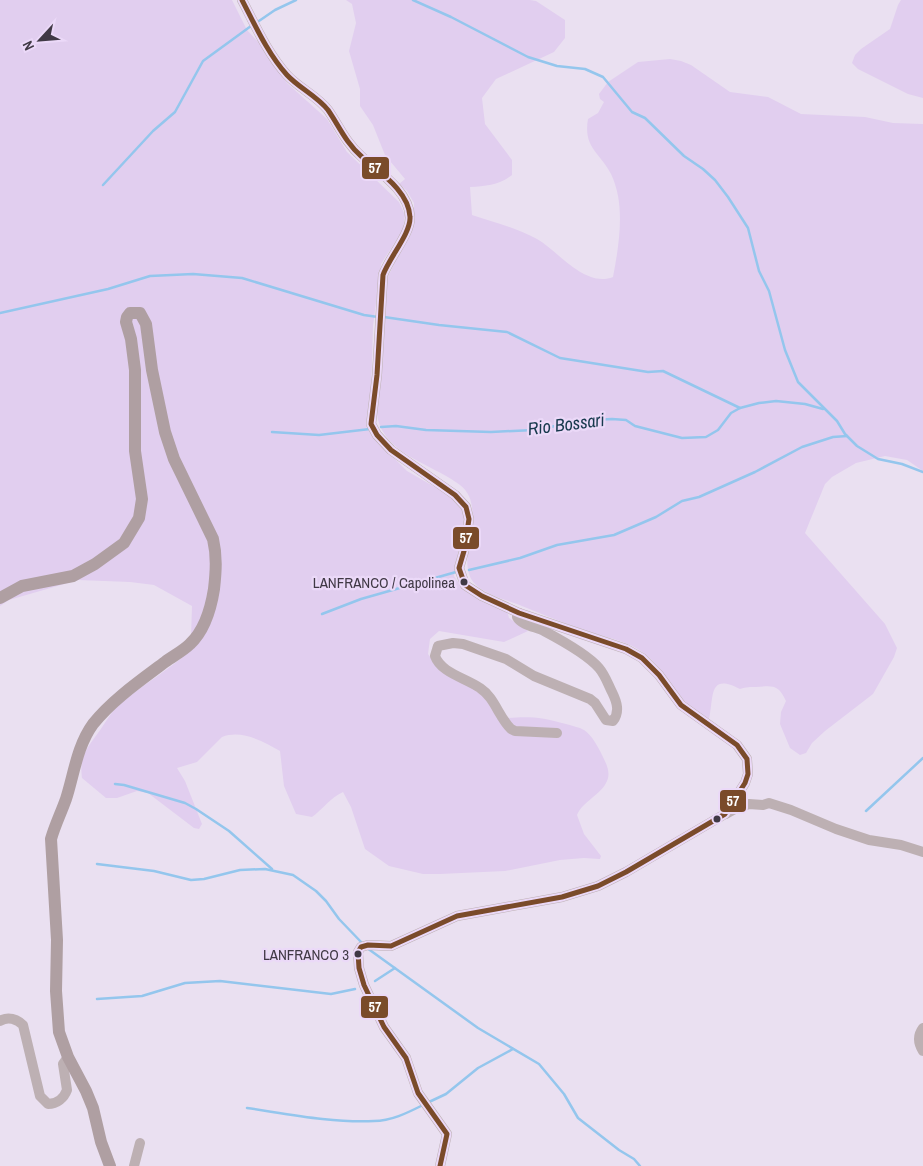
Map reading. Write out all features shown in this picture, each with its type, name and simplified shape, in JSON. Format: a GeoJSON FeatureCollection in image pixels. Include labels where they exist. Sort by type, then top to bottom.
{"type":"FeatureCollection","features":[{"type":"Feature","properties":{"kind":"main road"},"geometry":{"type":"LineString","coordinates":[[0,598],[22,586],[73,576],[95,564],[124,543],[139,518],[142,499],[135,451],[135,370],[131,339],[126,322],[127,316],[130,314],[140,313],[146,324],[152,370],[165,432],[174,459],[213,540],[216,552],[216,569],[208,616],[190,644],[148,674],[118,699],[93,725],[79,750],[66,800],[54,827],[51,839],[57,940],[56,992],[59,1032],[68,1057],[90,1100],[101,1142],[110,1166]]}},
{"type":"Feature","properties":{"kind":"street"},"geometry":{"type":"LineString","coordinates":[[242,0],[265,43],[287,75],[327,109],[353,149],[400,192],[408,206],[410,215],[409,226],[389,261],[382,285],[377,375],[371,424],[377,435],[391,450],[455,495],[466,507],[468,519],[464,551],[459,568],[465,585],[482,596],[518,613],[626,649],[642,658],[659,675],[681,705],[737,745],[747,759],[748,774],[740,791],[725,814]]}},
{"type":"Feature","properties":{"kind":"street"},"geometry":{"type":"LineString","coordinates":[[518,613],[517,617],[520,621],[570,646],[599,668],[618,708],[613,721],[606,720],[595,703],[585,696],[534,676],[506,659],[463,644],[453,643],[438,646],[434,656],[443,666],[486,693],[514,731],[557,732]]}},
{"type":"Feature","properties":{"kind":"street"},"geometry":{"type":"LineString","coordinates":[[440,1166],[447,1134],[418,1093],[406,1058],[384,1027],[364,985],[359,968],[358,952],[361,947],[368,945],[391,946],[457,916],[562,897],[592,888],[626,872],[725,814],[749,804],[763,805],[769,803],[869,840],[901,845],[923,852]]}},
{"type":"Feature","properties":{"kind":"street"},"geometry":{"type":"LineString","coordinates":[[0,1021],[12,1019],[24,1025],[38,1090],[42,1100],[48,1104],[56,1103],[65,1094],[66,1086],[63,1064],[68,1057]]}},
{"type":"Feature","properties":{"kind":"street"},"geometry":{"type":"LineString","coordinates":[[921,1033],[920,1046],[923,1051]]}},
{"type":"Feature","properties":{"kind":"street"},"geometry":{"type":"LineString","coordinates":[[134,1166],[140,1143]]}},
{"type":"Feature","properties":{"kind":"shaded area"},"geometry":{"type":"Polygon","coordinates":[[[0,0],[232,0],[247,30],[261,45],[287,83],[327,119],[347,152],[399,202],[405,215],[403,230],[381,264],[373,326],[371,394],[366,425],[388,452],[407,471],[447,494],[460,505],[465,519],[454,576],[459,583],[477,598],[507,610],[509,618],[528,631],[504,642],[439,631],[430,639],[428,654],[438,668],[476,687],[493,708],[497,719],[524,717],[548,719],[580,728],[590,735],[605,761],[608,778],[601,790],[583,806],[577,815],[584,834],[601,856],[600,859],[560,860],[505,871],[440,874],[423,874],[389,866],[365,849],[351,807],[343,792],[334,797],[312,817],[296,814],[284,786],[280,751],[245,736],[230,735],[222,737],[197,762],[177,768],[185,781],[202,824],[199,829],[194,828],[148,793],[137,791],[117,798],[106,798],[82,778],[81,771],[84,754],[113,711],[135,692],[176,663],[195,646],[191,638],[192,606],[154,585],[78,580],[9,600],[0,606],[0,0]]]}},
{"type":"Feature","properties":{"kind":"shaded area"},"geometry":{"type":"Polygon","coordinates":[[[346,0],[530,0],[536,1],[565,20],[565,38],[554,52],[496,79],[482,98],[485,124],[512,160],[512,175],[497,183],[470,187],[472,215],[513,228],[537,239],[572,267],[592,277],[603,279],[613,277],[619,239],[620,212],[616,186],[611,174],[590,143],[587,129],[588,119],[598,113],[604,102],[600,99],[599,94],[608,82],[638,62],[670,59],[681,61],[691,65],[730,92],[768,97],[801,114],[865,117],[893,123],[923,124],[923,471],[907,460],[885,456],[856,463],[832,477],[825,484],[805,533],[885,624],[897,648],[894,657],[873,694],[825,731],[812,743],[806,753],[800,755],[790,748],[780,724],[781,712],[786,701],[780,691],[774,687],[748,687],[740,689],[722,683],[717,685],[714,689],[709,719],[684,701],[648,656],[640,650],[490,594],[476,585],[469,575],[467,563],[472,508],[469,495],[460,485],[398,449],[381,428],[377,414],[387,279],[414,221],[414,203],[407,191],[399,184],[405,179],[385,155],[373,125],[360,106],[360,89],[349,51],[356,23],[352,4],[346,0]]]}},
{"type":"Feature","properties":{"kind":"shaded area"},"geometry":{"type":"Polygon","coordinates":[[[901,0],[923,0],[923,98],[908,94],[858,69],[852,63],[855,55],[861,49],[890,29],[901,0]]]}},
{"type":"Feature","properties":{"kind":"waterway"},"geometry":{"type":"LineString","coordinates":[[256,23],[275,10],[296,0]]}},
{"type":"Feature","properties":{"kind":"waterway"},"geometry":{"type":"LineString","coordinates":[[413,0],[451,17],[528,57],[557,66],[585,69],[603,77],[632,112],[645,118],[684,156],[715,180],[748,228],[759,271],[769,291],[785,350],[798,382],[837,421],[845,434],[857,446],[878,459],[902,464],[923,472]]}},
{"type":"Feature","properties":{"kind":"waterway"},"geometry":{"type":"LineString","coordinates":[[103,185],[153,131],[175,112],[203,61],[251,26]]}},
{"type":"Feature","properties":{"kind":"waterway"},"geometry":{"type":"LineString","coordinates":[[0,313],[108,289],[150,276],[193,274],[242,278],[364,315],[378,317]]}},
{"type":"Feature","properties":{"kind":"waterway"},"geometry":{"type":"LineString","coordinates":[[384,317],[507,332],[560,358],[648,372],[663,371],[740,408]]}},
{"type":"Feature","properties":{"kind":"waterway","name":"Rio Bossari"},"geometry":{"type":"LineString","coordinates":[[381,427],[396,426],[426,430],[491,432],[544,429],[573,421],[612,419],[626,420],[635,426],[682,438],[706,437],[718,430],[731,413],[740,408],[759,403],[776,401],[805,404],[823,409]]}},
{"type":"Feature","properties":{"kind":"waterway"},"geometry":{"type":"LineString","coordinates":[[272,432],[319,435],[370,429]]}},
{"type":"Feature","properties":{"kind":"waterway"},"geometry":{"type":"LineString","coordinates":[[469,570],[520,558],[557,545],[614,535],[656,517],[682,501],[699,497],[755,472],[802,447],[833,437],[847,436]]}},
{"type":"Feature","properties":{"kind":"waterway"},"geometry":{"type":"LineString","coordinates":[[322,614],[361,599],[456,572]]}},
{"type":"Feature","properties":{"kind":"waterway"},"geometry":{"type":"LineString","coordinates":[[866,811],[923,758]]}},
{"type":"Feature","properties":{"kind":"waterway"},"geometry":{"type":"LineString","coordinates":[[115,784],[185,803],[229,831],[272,869]]}},
{"type":"Feature","properties":{"kind":"waterway"},"geometry":{"type":"LineString","coordinates":[[97,864],[154,871],[191,880],[204,879],[240,870],[265,869],[293,875],[316,891],[363,944]]}},
{"type":"Feature","properties":{"kind":"waterway"},"geometry":{"type":"LineString","coordinates":[[367,948],[478,1028],[539,1064],[564,1094],[578,1118],[619,1150],[634,1159],[640,1166]]}},
{"type":"Feature","properties":{"kind":"waterway"},"geometry":{"type":"LineString","coordinates":[[375,981],[395,968]]}},
{"type":"Feature","properties":{"kind":"waterway"},"geometry":{"type":"LineString","coordinates":[[97,999],[142,996],[185,983],[220,981],[331,994],[355,989]]}},
{"type":"Feature","properties":{"kind":"waterway"},"geometry":{"type":"LineString","coordinates":[[429,1102],[446,1094],[478,1068],[513,1049]]}},
{"type":"Feature","properties":{"kind":"waterway"},"geometry":{"type":"LineString","coordinates":[[247,1108],[310,1118],[342,1121],[380,1121],[404,1114],[421,1106]]}},
{"type":"Feature","properties":{"kind":"transit line","name":"57"},"geometry":{"type":"LineString","coordinates":[[242,0],[262,39],[280,67],[292,80],[324,105],[351,146],[399,190],[408,208],[410,217],[407,230],[383,275],[377,375],[371,424],[377,435],[391,450],[455,495],[466,507],[469,519],[459,568],[465,585],[482,596],[519,613],[626,649],[642,658],[659,675],[681,705],[737,745],[747,759],[748,774],[745,783],[725,814],[626,872],[598,886],[562,897],[457,916],[391,946],[368,945],[361,947],[358,952],[359,968],[364,985],[384,1027],[406,1058],[418,1093],[447,1134],[440,1166]]}},
{"type":"Feature","properties":{"kind":"place","name":"LANFRANCO / Capolinea"},"geometry":{"type":"Point","coordinates":[464,582]}},
{"type":"Feature","properties":{"kind":"place","name":"LANFRANCO 3"},"geometry":{"type":"Point","coordinates":[358,954]}}]}
